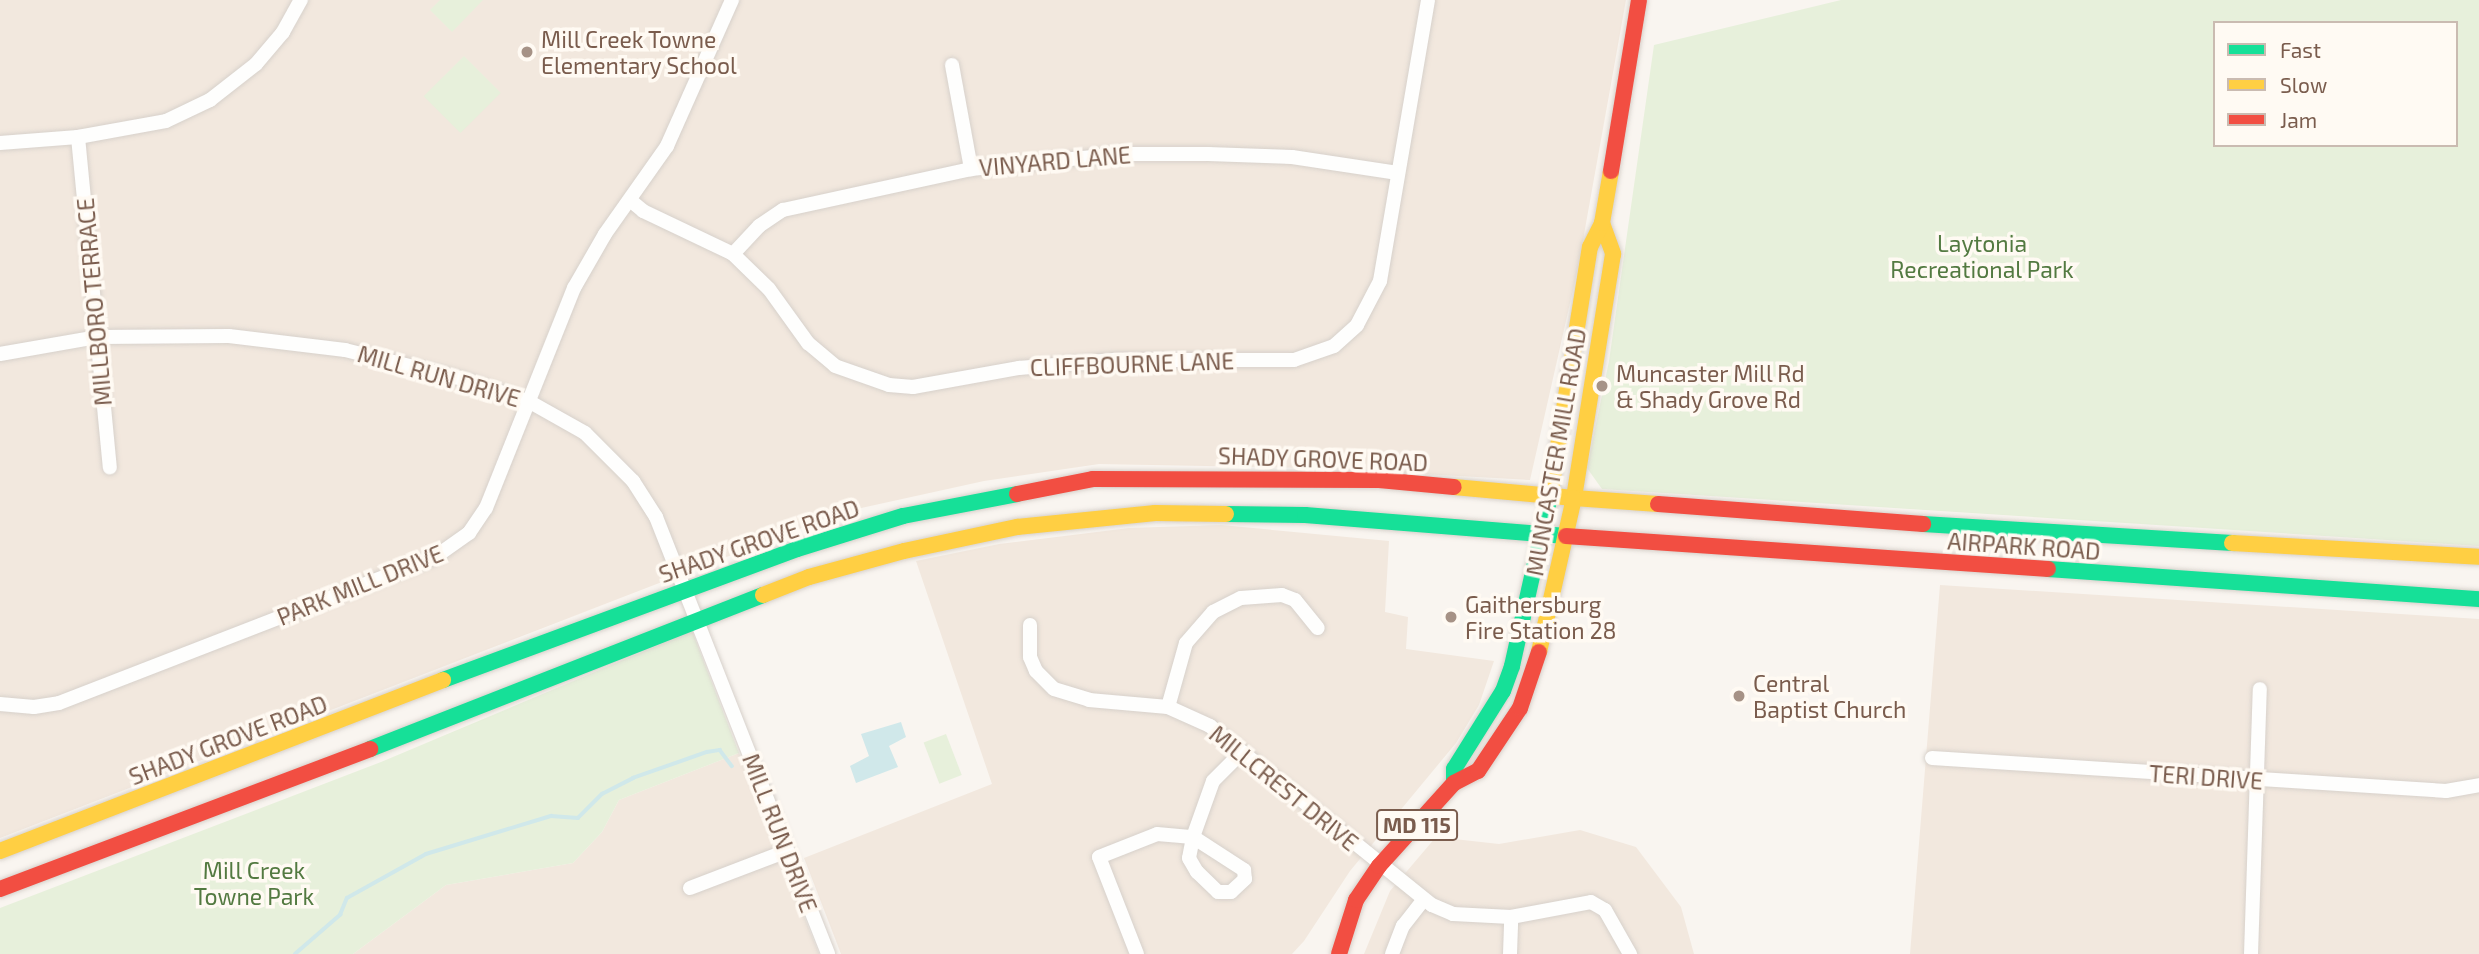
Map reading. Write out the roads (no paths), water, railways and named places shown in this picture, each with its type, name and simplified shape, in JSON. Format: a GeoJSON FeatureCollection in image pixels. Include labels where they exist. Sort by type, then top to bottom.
{"type":"FeatureCollection","features":[{"type":"Feature","properties":{"kind":"main road","name":"MUNCASTER MILL ROAD"},"geometry":{"type":"LineString","coordinates":[[1454,783],[1454,769],[1497,701],[1513,666],[1550,496],[1590,247],[1602,223],[1639,0]]}},
{"type":"Feature","properties":{"kind":"main road","name":"MUNCASTER MILL ROAD"},"geometry":{"type":"LineString","coordinates":[[1339,954],[1356,900],[1379,866],[1454,783],[1478,771],[1520,708],[1544,643],[1574,498],[1613,254],[1602,223]]}},
{"type":"Feature","properties":{"kind":"main road","name":"SHADY GROVE ROAD"},"geometry":{"type":"LineString","coordinates":[[0,851],[797,549],[903,516],[1093,478],[1366,480],[1574,498]]}},
{"type":"Feature","properties":{"kind":"main road","name":"AIRPARK ROAD"},"geometry":{"type":"LineString","coordinates":[[1574,498],[1996,529],[2479,556]]}},
{"type":"Feature","properties":{"kind":"main road"},"geometry":{"type":"LineString","coordinates":[[0,889],[506,698],[809,577],[904,551],[1017,527],[1154,513],[1305,515],[1566,536]]}},
{"type":"Feature","properties":{"kind":"main road","name":"AIRPARK ROAD"},"geometry":{"type":"LineString","coordinates":[[1566,536],[2479,599]]}},
{"type":"Feature","properties":{"kind":"street"},"geometry":{"type":"LineString","coordinates":[[0,143],[78,137],[166,121],[210,100],[256,64],[283,32],[301,0]]}},
{"type":"Feature","properties":{"kind":"street","name":"PARK MILL DRIVE"},"geometry":{"type":"LineString","coordinates":[[0,704],[34,707],[59,703],[454,547],[486,508],[574,288],[667,146],[732,0]]}},
{"type":"Feature","properties":{"kind":"street","name":"CLIFFBOURNE LANE"},"geometry":{"type":"LineString","coordinates":[[630,200],[643,211],[733,254],[769,289],[807,343],[835,366],[889,385],[913,387],[1019,368],[1115,360],[1294,360],[1334,346],[1370,306],[1380,281],[1428,0]]}},
{"type":"Feature","properties":{"kind":"street"},"geometry":{"type":"LineString","coordinates":[[952,65],[971,169]]}},
{"type":"Feature","properties":{"kind":"street","name":"MILLBORO TERRACE"},"geometry":{"type":"LineString","coordinates":[[78,137],[110,467]]}},
{"type":"Feature","properties":{"kind":"street","name":"VINYARD LANE"},"geometry":{"type":"LineString","coordinates":[[733,254],[758,226],[783,210],[971,169],[1120,154],[1208,154],[1292,157],[1398,173]]}},
{"type":"Feature","properties":{"kind":"street","name":"MILL RUN DRIVE"},"geometry":{"type":"LineString","coordinates":[[0,354],[97,337],[229,336],[345,350],[462,379],[530,402],[585,433],[632,481],[656,517],[828,954]]}},
{"type":"Feature","properties":{"kind":"street"},"geometry":{"type":"LineString","coordinates":[[1168,706],[1186,643],[1213,612],[1241,598],[1282,595],[1295,600],[1318,628]]}},
{"type":"Feature","properties":{"kind":"street","name":"MILLCREST DRIVE"},"geometry":{"type":"LineString","coordinates":[[1030,625],[1030,657],[1036,671],[1054,689],[1089,701],[1168,706],[1210,726],[1423,900],[1454,914],[1511,917],[1591,902],[1605,910],[1630,954]]}},
{"type":"Feature","properties":{"kind":"street"},"geometry":{"type":"LineString","coordinates":[[2251,954],[2254,780],[2260,689]]}},
{"type":"Feature","properties":{"kind":"street"},"geometry":{"type":"LineString","coordinates":[[1137,954],[1099,857],[1157,834],[1193,837],[1213,781],[1242,752]]}},
{"type":"Feature","properties":{"kind":"street","name":"TERI DRIVE"},"geometry":{"type":"LineString","coordinates":[[1932,758],[2445,791],[2479,785]]}},
{"type":"Feature","properties":{"kind":"street"},"geometry":{"type":"LineString","coordinates":[[690,888],[788,851]]}},
{"type":"Feature","properties":{"kind":"street"},"geometry":{"type":"LineString","coordinates":[[1392,954],[1403,926],[1423,900]]}},
{"type":"Feature","properties":{"kind":"street"},"geometry":{"type":"LineString","coordinates":[[1510,954],[1511,917]]}},
{"type":"Feature","properties":{"kind":"water"},"geometry":{"type":"Polygon","coordinates":[[[901,722],[906,737],[889,746],[898,767],[856,783],[850,766],[869,756],[861,734],[901,722]]]}},
{"type":"Feature","properties":{"kind":"waterway"},"geometry":{"type":"LineString","coordinates":[[295,954],[340,915],[347,898],[426,854],[551,816],[578,818],[602,794],[633,778],[707,752],[720,750],[732,766]]}},
{"type":"Feature","properties":{"kind":"place","name":"Mill Creek Towne Elementary School"},"geometry":{"type":"Point","coordinates":[527,52]}},
{"type":"Feature","properties":{"kind":"place","name":"Muncaster Mill Rd & Shady Grove Rd"},"geometry":{"type":"Point","coordinates":[1602,386]}},
{"type":"Feature","properties":{"kind":"place","name":"Gaithersburg Fire Station 28"},"geometry":{"type":"Point","coordinates":[1451,617]}},
{"type":"Feature","properties":{"kind":"place","name":"Central Baptist Church"},"geometry":{"type":"Point","coordinates":[1739,696]}},
{"type":"Feature","properties":{"kind":"park label","name":"Laytonia Recreational Park"},"geometry":{"type":"Point","coordinates":[1982,256]}},
{"type":"Feature","properties":{"kind":"park label","name":"Mill Creek Towne Park"},"geometry":{"type":"Point","coordinates":[254,883]}}]}
